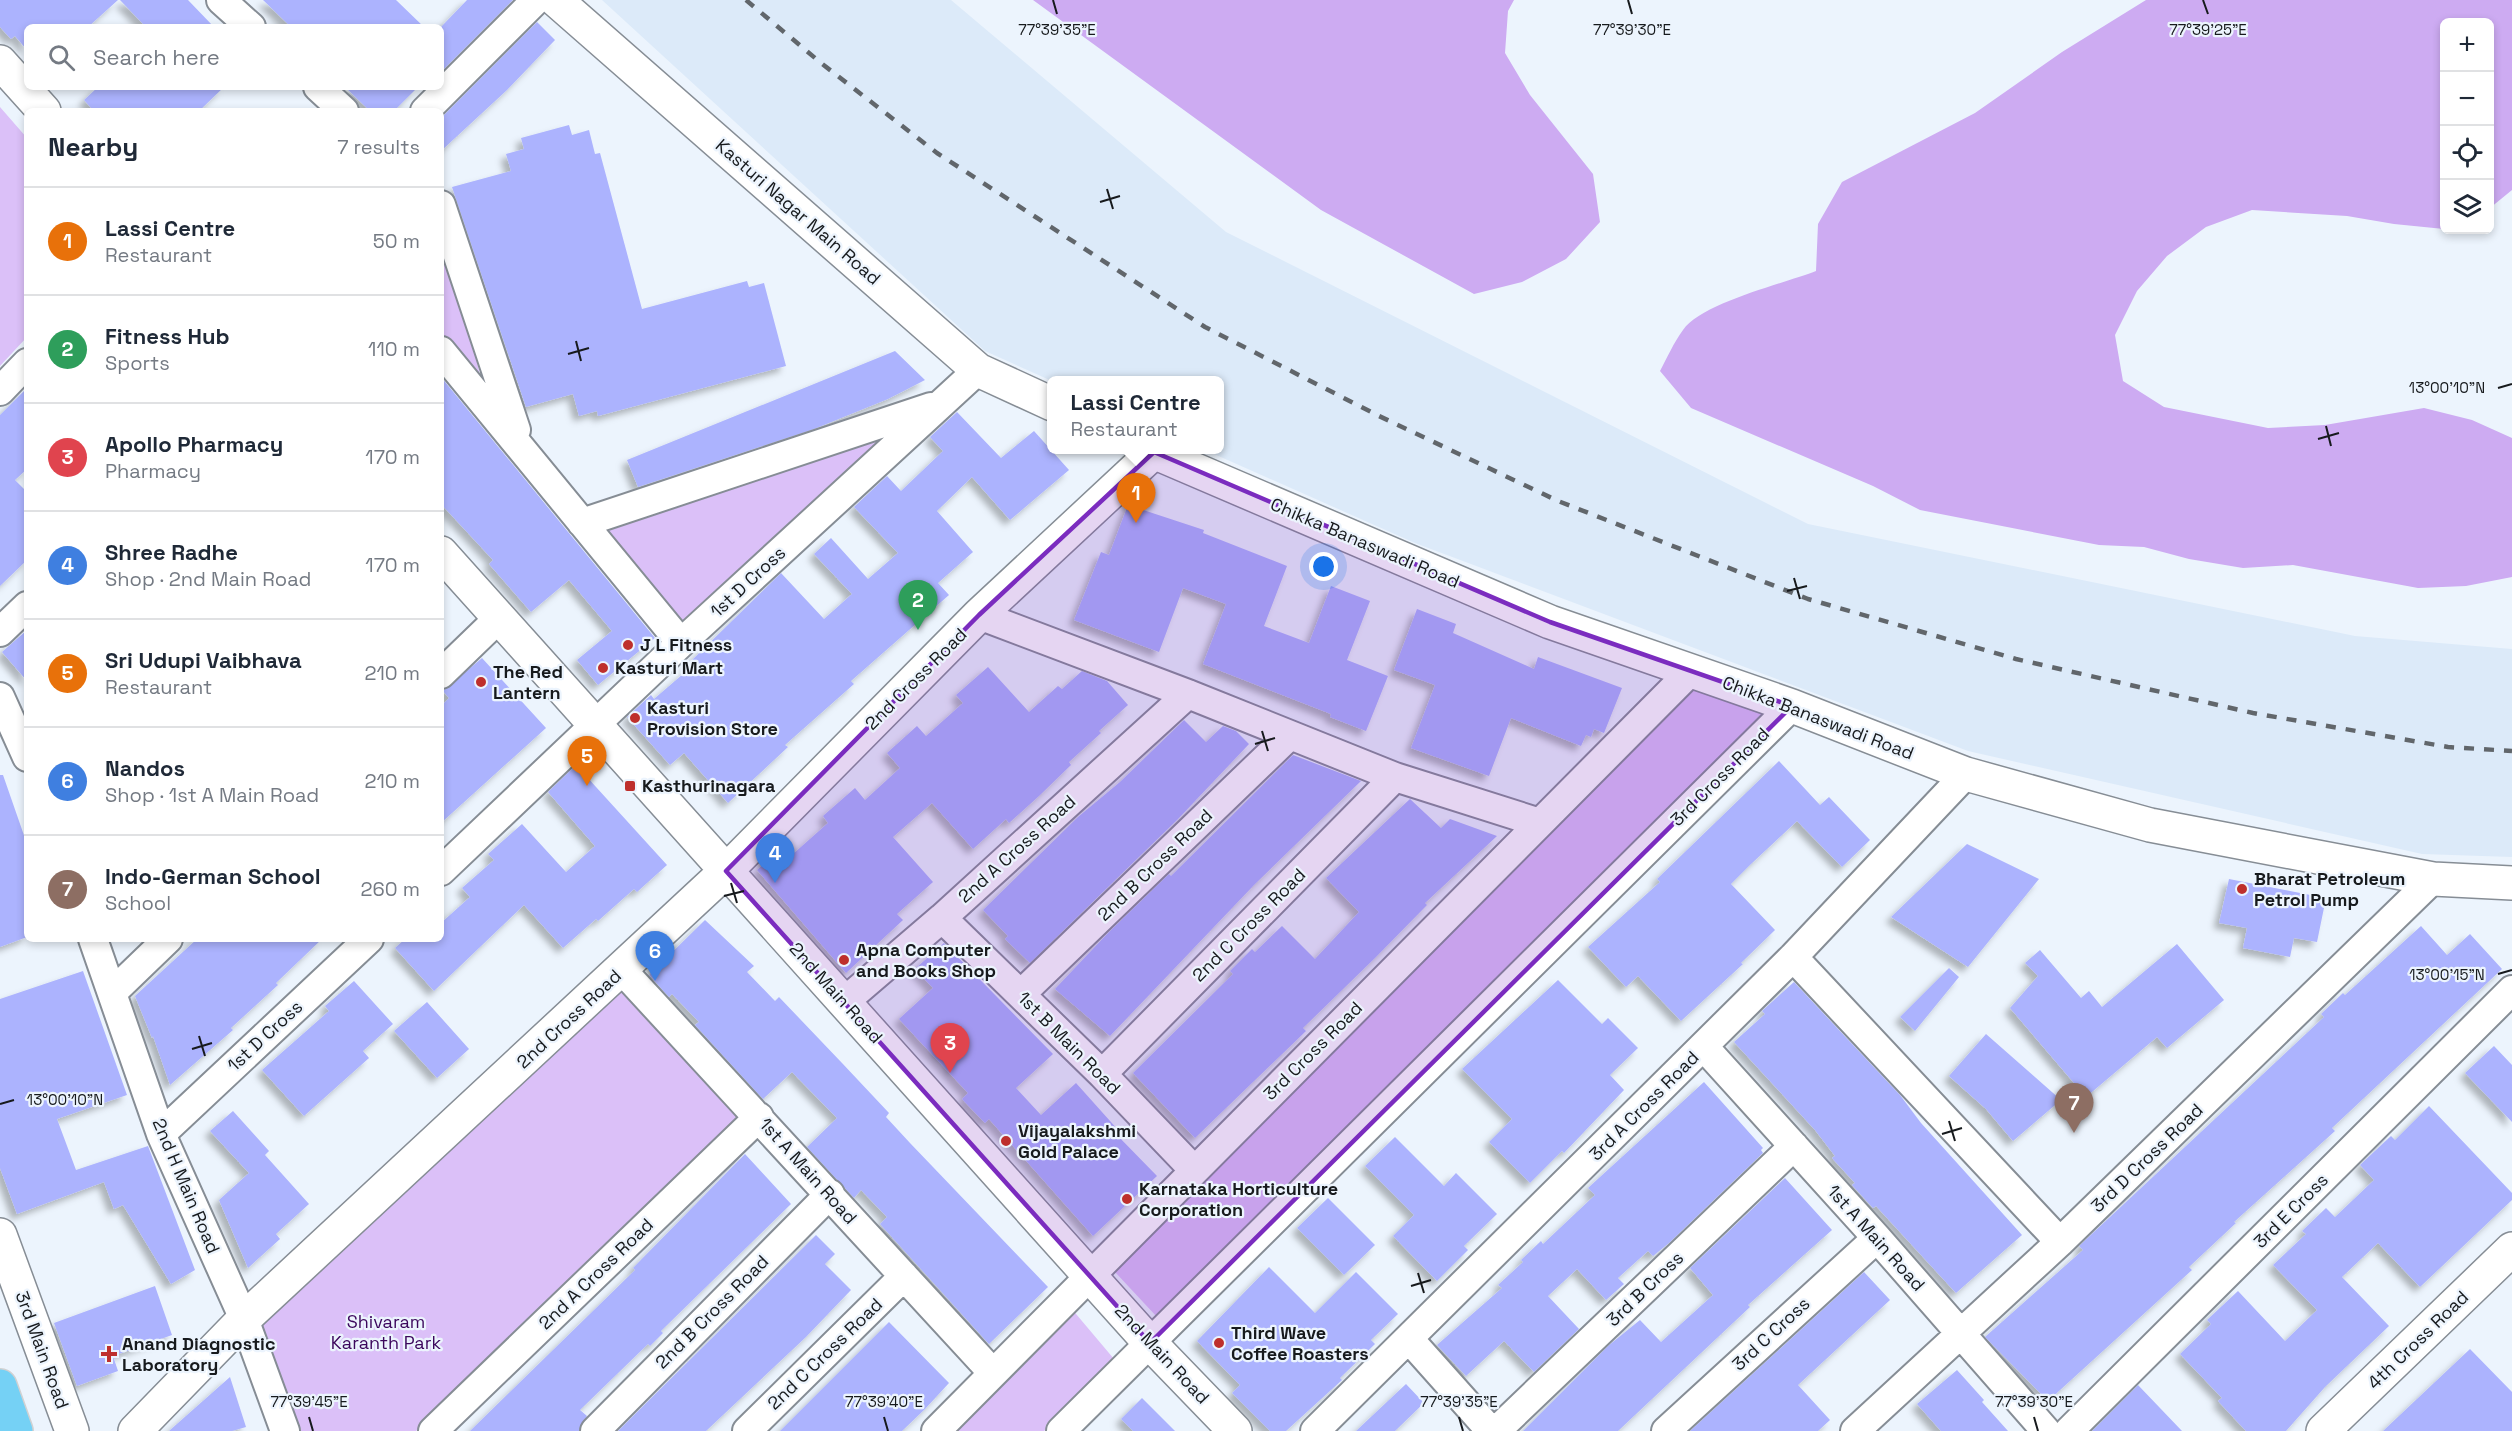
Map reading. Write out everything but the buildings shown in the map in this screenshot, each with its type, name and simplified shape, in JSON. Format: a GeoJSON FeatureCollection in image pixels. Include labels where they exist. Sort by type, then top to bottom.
{"type":"FeatureCollection","features":[{"type":"Feature","properties":{"kind":"highway"},"geometry":{"type":"LineString","coordinates":[[0,1386],[16,1431]]}},
{"type":"Feature","properties":{"kind":"main road","name":"Kasturi Nagar Main Road"},"geometry":{"type":"LineString","coordinates":[[556,0],[978,370],[1047,402]]}},
{"type":"Feature","properties":{"kind":"main road"},"geometry":{"type":"LineString","coordinates":[[0,62],[24,89]]}},
{"type":"Feature","properties":{"kind":"main road"},"geometry":{"type":"LineString","coordinates":[[25,90],[41,108]]}},
{"type":"Feature","properties":{"kind":"main road","name":"2nd Cross Road"},"geometry":{"type":"LineString","coordinates":[[135,1431],[244,1319],[726,871],[979,615],[1148,454]]}},
{"type":"Feature","properties":{"kind":"main road","name":"Chikka Banaswadi Road"},"geometry":{"type":"LineString","coordinates":[[1158,454],[1550,622],[1792,706],[1966,774],[2150,825],[2433,879],[2512,883]]}},
{"type":"Feature","properties":{"kind":"main road","name":"2nd Main Road"},"geometry":{"type":"LineString","coordinates":[[444,556],[1150,1343],[1235,1431]]}},
{"type":"Feature","properties":{"kind":"main road","name":"3rd Main Road"},"geometry":{"type":"LineString","coordinates":[[0,1235],[72,1431]]}},
{"type":"Feature","properties":{"kind":"main road","name":"4th Cross Road"},"geometry":{"type":"LineString","coordinates":[[2323,1431],[2512,1249]]}},
{"type":"Feature","properties":{"kind":"street"},"geometry":{"type":"LineString","coordinates":[[221,0],[248,24]]}},
{"type":"Feature","properties":{"kind":"street"},"geometry":{"type":"LineString","coordinates":[[428,108],[536,0]]}},
{"type":"Feature","properties":{"kind":"street"},"geometry":{"type":"LineString","coordinates":[[321,90],[341,108]]}},
{"type":"Feature","properties":{"kind":"street"},"geometry":{"type":"LineString","coordinates":[[444,214],[522,446]]}},
{"type":"Feature","properties":{"kind":"street"},"geometry":{"type":"LineString","coordinates":[[444,355],[522,446],[681,643]]}},
{"type":"Feature","properties":{"kind":"street"},"geometry":{"type":"LineString","coordinates":[[0,391],[24,366]]}},
{"type":"Feature","properties":{"kind":"street","name":"1st D Cross"},"geometry":{"type":"LineString","coordinates":[[444,868],[681,643],[978,370]]}},
{"type":"Feature","properties":{"kind":"street"},"geometry":{"type":"LineString","coordinates":[[582,523],[942,404]]}},
{"type":"Feature","properties":{"kind":"street"},"geometry":{"type":"LineString","coordinates":[[0,632],[24,609]]}},
{"type":"Feature","properties":{"kind":"street"},"geometry":{"type":"LineString","coordinates":[[979,615],[1188,694],[1395,777],[1540,823]]}},
{"type":"Feature","properties":{"kind":"street"},"geometry":{"type":"LineString","coordinates":[[444,671],[499,618]]}},
{"type":"Feature","properties":{"kind":"street","name":"3rd Cross Road"},"geometry":{"type":"LineString","coordinates":[[936,1431],[1691,671]]}},
{"type":"Feature","properties":{"kind":"street","name":"2nd A Cross Road"},"geometry":{"type":"LineString","coordinates":[[844,1002],[942,918],[1188,694]]}},
{"type":"Feature","properties":{"kind":"street"},"geometry":{"type":"LineString","coordinates":[[0,697],[24,750]]}},
{"type":"Feature","properties":{"kind":"street","name":"3rd Cross Road"},"geometry":{"type":"LineString","coordinates":[[1061,1431],[1792,706]]}},
{"type":"Feature","properties":{"kind":"street","name":"2nd B Cross Road"},"geometry":{"type":"LineString","coordinates":[[1021,994],[1289,736]]}},
{"type":"Feature","properties":{"kind":"street","name":"3rd A Cross Road"},"geometry":{"type":"LineString","coordinates":[[1316,1431],[1704,1047],[1793,957],[1966,774]]}},
{"type":"Feature","properties":{"kind":"street","name":"2nd C Cross Road"},"geometry":{"type":"LineString","coordinates":[[1102,1074],[1395,777]]}},
{"type":"Feature","properties":{"kind":"street","name":"3rd D Cross Road"},"geometry":{"type":"LineString","coordinates":[[1855,1431],[2060,1242],[2433,879]]}},
{"type":"Feature","properties":{"kind":"street","name":"1st B Main Road"},"geometry":{"type":"LineString","coordinates":[[942,918],[1102,1074],[1194,1170]]}},
{"type":"Feature","properties":{"kind":"street","name":"2nd H Main Road"},"geometry":{"type":"LineString","coordinates":[[94,942],[161,1134],[244,1319],[285,1431]]}},
{"type":"Feature","properties":{"kind":"street"},"geometry":{"type":"LineString","coordinates":[[113,992],[165,942]]}},
{"type":"Feature","properties":{"kind":"street","name":"1st D Cross"},"geometry":{"type":"LineString","coordinates":[[161,1134],[366,942]]}},
{"type":"Feature","properties":{"kind":"street"},"geometry":{"type":"LineString","coordinates":[[1793,957],[2060,1242]]}},
{"type":"Feature","properties":{"kind":"street","name":"1st A Main Road"},"geometry":{"type":"LineString","coordinates":[[622,970],[993,1373]]}},
{"type":"Feature","properties":{"kind":"street","name":"3rd E Cross"},"geometry":{"type":"LineString","coordinates":[[2069,1431],[2512,990]]}},
{"type":"Feature","properties":{"kind":"street","name":"1st A Main Road"},"geometry":{"type":"LineString","coordinates":[[1704,1047],[1877,1238],[2046,1431]]}},
{"type":"Feature","properties":{"kind":"street","name":"2nd A Cross Road"},"geometry":{"type":"LineString","coordinates":[[433,1431],[759,1117]]}},
{"type":"Feature","properties":{"kind":"street","name":"3rd B Cross"},"geometry":{"type":"LineString","coordinates":[[1496,1431],[1794,1146]]}},
{"type":"Feature","properties":{"kind":"street","name":"2nd B Cross Road"},"geometry":{"type":"LineString","coordinates":[[595,1431],[830,1194]]}},
{"type":"Feature","properties":{"kind":"street","name":"3rd C Cross"},"geometry":{"type":"LineString","coordinates":[[1666,1431],[1877,1238]]}},
{"type":"Feature","properties":{"kind":"street","name":"2nd C Cross Road"},"geometry":{"type":"LineString","coordinates":[[747,1431],[904,1276]]}},
{"type":"Feature","properties":{"kind":"street"},"geometry":{"type":"LineString","coordinates":[[1409,1339],[1491,1431]]}},
{"type":"Feature","properties":{"kind":"highlighted area"},"geometry":{"type":"Polygon","coordinates":[[[1154,452],[1550,622],[1792,706],[1150,1343],[726,871],[979,615],[1154,452]]]}},
{"type":"Feature","properties":{"kind":"shaded area"},"geometry":{"type":"Polygon","coordinates":[[[602,0],[951,0],[1226,232],[1808,524],[2355,636],[2512,649],[2512,857],[2422,854],[1968,751],[1415,543],[1214,454],[1224,454],[1224,376],[1047,376],[1047,379],[985,351],[602,0]]]}},
{"type":"Feature","properties":{"kind":"shaded area"},"geometry":{"type":"Polygon","coordinates":[[[1033,0],[1514,0],[1508,11],[1505,53],[1530,95],[1593,174],[1600,222],[1566,259],[1522,282],[1474,294],[1321,210],[1033,0]]]}},
{"type":"Feature","properties":{"kind":"shaded area"},"geometry":{"type":"Polygon","coordinates":[[[2146,0],[2512,0],[2512,190],[2494,205],[2494,18],[2440,18],[2440,229],[2347,216],[2252,210],[2206,227],[2167,256],[2137,291],[2115,335],[2123,381],[2164,407],[2268,428],[2325,425],[2424,408],[2472,420],[2512,438],[2512,577],[2466,586],[2418,588],[2293,565],[2243,568],[2189,559],[2144,547],[2099,545],[1920,510],[1873,486],[1691,408],[1660,371],[1683,330],[1693,320],[1707,311],[1744,295],[1816,271],[1818,224],[1842,182],[1975,113],[2062,52],[2146,0]]]}},
{"type":"Feature","properties":{"kind":"green space"},"geometry":{"type":"Polygon","coordinates":[[[0,107],[24,135],[24,340],[0,366],[0,107]]]}},
{"type":"Feature","properties":{"kind":"green space"},"geometry":{"type":"Polygon","coordinates":[[[444,244],[468,319],[482,385],[444,341],[444,244]]]}},
{"type":"Feature","properties":{"kind":"green space"},"geometry":{"type":"Polygon","coordinates":[[[884,439],[684,622],[602,528],[884,439]]]}},
{"type":"Feature","properties":{"kind":"green space"},"geometry":{"type":"Polygon","coordinates":[[[1693,689],[1769,710],[1157,1317],[1115,1272],[1693,689]]]}},
{"type":"Feature","properties":{"kind":"green space","name":"Shivaram Karanth Park"},"geometry":{"type":"Polygon","coordinates":[[[624,985],[748,1114],[416,1431],[301,1431],[261,1323],[624,985]]]}},
{"type":"Feature","properties":{"kind":"green space"},"geometry":{"type":"Polygon","coordinates":[[[1071,1308],[1114,1359],[1044,1431],[949,1431],[1071,1308]]]}},
{"type":"Feature","properties":{"kind":"railway"},"geometry":{"type":"LineString","coordinates":[[746,0],[821,63],[937,153],[1205,327],[1379,416],[1558,501],[1808,599],[2016,659],[2253,713],[2448,747],[2512,751]]}},
{"type":"Feature","properties":{"kind":"place","name":"Lassi Centre"},"geometry":{"type":"Point","coordinates":[1136,523]}},
{"type":"Feature","properties":{"kind":"place","name":"Fitness Hub"},"geometry":{"type":"Point","coordinates":[918,630]}},
{"type":"Feature","properties":{"kind":"place","name":"J L Fitness"},"geometry":{"type":"Point","coordinates":[628,645]}},
{"type":"Feature","properties":{"kind":"place","name":"Kasturi Mart"},"geometry":{"type":"Point","coordinates":[603,668]}},
{"type":"Feature","properties":{"kind":"place","name":"The Red Lantern"},"geometry":{"type":"Point","coordinates":[481,682]}},
{"type":"Feature","properties":{"kind":"place","name":"Kasturi Provision Store"},"geometry":{"type":"Point","coordinates":[635,718]}},
{"type":"Feature","properties":{"kind":"place","name":"Sri Udupi Vaibhava"},"geometry":{"type":"Point","coordinates":[587,786]}},
{"type":"Feature","properties":{"kind":"place","name":"Kasthurinagara"},"geometry":{"type":"Point","coordinates":[630,786]}},
{"type":"Feature","properties":{"kind":"place","name":"Shree Radhe"},"geometry":{"type":"Point","coordinates":[775,883]}},
{"type":"Feature","properties":{"kind":"place","name":"Bharat Petroleum Petrol Pump"},"geometry":{"type":"Point","coordinates":[2242,889]}},
{"type":"Feature","properties":{"kind":"place","name":"Apna Computer and Books Shop"},"geometry":{"type":"Point","coordinates":[844,960]}},
{"type":"Feature","properties":{"kind":"place","name":"Nandos"},"geometry":{"type":"Point","coordinates":[655,981]}},
{"type":"Feature","properties":{"kind":"place","name":"Apollo Pharmacy"},"geometry":{"type":"Point","coordinates":[950,1073]}},
{"type":"Feature","properties":{"kind":"place","name":"Indo-German School"},"geometry":{"type":"Point","coordinates":[2074,1133]}},
{"type":"Feature","properties":{"kind":"place","name":"Vijayalakshmi Gold Palace"},"geometry":{"type":"Point","coordinates":[1006,1141]}},
{"type":"Feature","properties":{"kind":"place","name":"Karnataka Horticulture Corporation"},"geometry":{"type":"Point","coordinates":[1127,1199]}},
{"type":"Feature","properties":{"kind":"place","name":"Third Wave Coffee Roasters"},"geometry":{"type":"Point","coordinates":[1219,1343]}},
{"type":"Feature","properties":{"kind":"place","name":"Anand Diagnostic Laboratory"},"geometry":{"type":"Point","coordinates":[109,1354]}}]}
